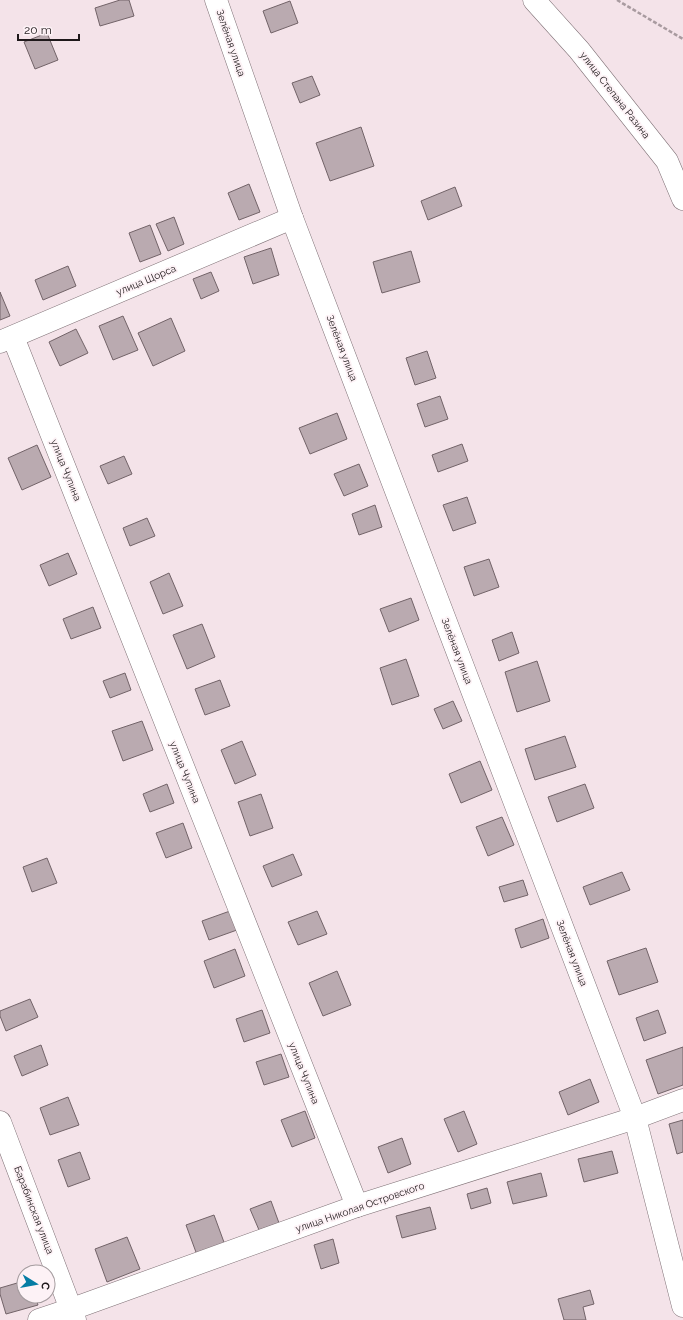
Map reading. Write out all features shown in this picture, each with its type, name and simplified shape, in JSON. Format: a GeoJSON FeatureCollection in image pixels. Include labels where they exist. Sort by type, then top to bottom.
{"type":"FeatureCollection","features":[{"type":"Feature","properties":{"kind":"street","name":"Зелёная улица"},"geometry":{"type":"LineString","coordinates":[[216,0],[292,218],[635,1118],[683,1306]]}},
{"type":"Feature","properties":{"kind":"street","name":"улица Степана Разина"},"geometry":{"type":"LineString","coordinates":[[534,0],[579,50],[667,161],[683,199]]}},
{"type":"Feature","properties":{"kind":"street","name":"улица Щорса"},"geometry":{"type":"LineString","coordinates":[[6,340],[292,218]]}},
{"type":"Feature","properties":{"kind":"street","name":"улица Чупина"},"geometry":{"type":"LineString","coordinates":[[6,340],[357,1206]]}},
{"type":"Feature","properties":{"kind":"street","name":"улица Николая Островского"},"geometry":{"type":"LineString","coordinates":[[40,1320],[74,1315],[357,1206],[635,1118],[683,1100]]}},
{"type":"Feature","properties":{"kind":"street","name":"Барабинская улица"},"geometry":{"type":"LineString","coordinates":[[0,1122],[74,1315]]}},
{"type":"Feature","properties":{"kind":"path"},"geometry":{"type":"LineString","coordinates":[[617,0],[683,39]]}},
{"type":"Feature","properties":{"kind":"building"},"geometry":{"type":"Polygon","coordinates":[[[120,0],[129,0],[134,16],[100,26],[95,8],[120,0]]]}},
{"type":"Feature","properties":{"kind":"building"},"geometry":{"type":"Polygon","coordinates":[[[290,1],[298,23],[271,33],[263,11],[290,1]]]}},
{"type":"Feature","properties":{"kind":"building"},"geometry":{"type":"Polygon","coordinates":[[[47,33],[58,60],[35,69],[24,42],[47,33]]]}},
{"type":"Feature","properties":{"kind":"building"},"geometry":{"type":"Polygon","coordinates":[[[312,76],[320,95],[300,103],[292,83],[312,76]]]}},
{"type":"Feature","properties":{"kind":"building"},"geometry":{"type":"Polygon","coordinates":[[[361,127],[374,166],[330,181],[316,143],[361,127]]]}},
{"type":"Feature","properties":{"kind":"building"},"geometry":{"type":"Polygon","coordinates":[[[249,184],[260,212],[239,220],[228,193],[249,184]]]}},
{"type":"Feature","properties":{"kind":"building"},"geometry":{"type":"Polygon","coordinates":[[[455,187],[462,206],[428,220],[421,201],[455,187]]]}},
{"type":"Feature","properties":{"kind":"building"},"geometry":{"type":"Polygon","coordinates":[[[174,217],[184,244],[168,251],[156,224],[174,217]]]}},
{"type":"Feature","properties":{"kind":"building"},"geometry":{"type":"Polygon","coordinates":[[[150,225],[161,254],[140,262],[129,233],[150,225]]]}},
{"type":"Feature","properties":{"kind":"building"},"geometry":{"type":"Polygon","coordinates":[[[271,248],[279,275],[253,284],[244,257],[271,248]]]}},
{"type":"Feature","properties":{"kind":"building"},"geometry":{"type":"Polygon","coordinates":[[[411,251],[420,282],[382,293],[373,262],[411,251]]]}},
{"type":"Feature","properties":{"kind":"building"},"geometry":{"type":"Polygon","coordinates":[[[68,266],[76,286],[43,300],[35,280],[68,266]]]}},
{"type":"Feature","properties":{"kind":"building"},"geometry":{"type":"Polygon","coordinates":[[[211,272],[219,291],[201,299],[193,279],[211,272]]]}},
{"type":"Feature","properties":{"kind":"building"},"geometry":{"type":"Polygon","coordinates":[[[0,292],[10,316],[0,320],[0,292]]]}},
{"type":"Feature","properties":{"kind":"building"},"geometry":{"type":"Polygon","coordinates":[[[123,316],[138,350],[113,360],[99,326],[123,316]]]}},
{"type":"Feature","properties":{"kind":"building"},"geometry":{"type":"Polygon","coordinates":[[[171,318],[185,351],[153,366],[138,333],[171,318]]]}},
{"type":"Feature","properties":{"kind":"building"},"geometry":{"type":"Polygon","coordinates":[[[76,329],[88,353],[60,366],[49,342],[76,329]]]}},
{"type":"Feature","properties":{"kind":"building"},"geometry":{"type":"Polygon","coordinates":[[[427,351],[436,378],[415,385],[406,358],[427,351]]]}},
{"type":"Feature","properties":{"kind":"building"},"geometry":{"type":"Polygon","coordinates":[[[440,396],[448,419],[425,427],[417,404],[440,396]]]}},
{"type":"Feature","properties":{"kind":"building"},"geometry":{"type":"Polygon","coordinates":[[[337,413],[347,439],[310,454],[299,428],[337,413]]]}},
{"type":"Feature","properties":{"kind":"building"},"geometry":{"type":"Polygon","coordinates":[[[462,444],[468,461],[438,472],[432,455],[462,444]]]}},
{"type":"Feature","properties":{"kind":"building"},"geometry":{"type":"Polygon","coordinates":[[[37,445],[51,477],[22,490],[8,458],[37,445]]]}},
{"type":"Feature","properties":{"kind":"building"},"geometry":{"type":"Polygon","coordinates":[[[124,456],[132,474],[108,484],[100,466],[124,456]]]}},
{"type":"Feature","properties":{"kind":"building"},"geometry":{"type":"Polygon","coordinates":[[[359,464],[368,486],[344,496],[334,474],[359,464]]]}},
{"type":"Feature","properties":{"kind":"building"},"geometry":{"type":"Polygon","coordinates":[[[467,497],[476,523],[453,531],[443,505],[467,497]]]}},
{"type":"Feature","properties":{"kind":"building"},"geometry":{"type":"Polygon","coordinates":[[[375,505],[382,527],[359,535],[352,514],[375,505]]]}},
{"type":"Feature","properties":{"kind":"building"},"geometry":{"type":"Polygon","coordinates":[[[147,518],[155,536],[130,546],[123,528],[147,518]]]}},
{"type":"Feature","properties":{"kind":"building"},"geometry":{"type":"Polygon","coordinates":[[[68,553],[77,574],[49,586],[40,565],[68,553]]]}},
{"type":"Feature","properties":{"kind":"building"},"geometry":{"type":"Polygon","coordinates":[[[489,559],[499,587],[474,596],[464,567],[489,559]]]}},
{"type":"Feature","properties":{"kind":"building"},"geometry":{"type":"Polygon","coordinates":[[[169,573],[183,606],[163,614],[150,582],[169,573]]]}},
{"type":"Feature","properties":{"kind":"building"},"geometry":{"type":"Polygon","coordinates":[[[411,598],[419,620],[389,632],[380,609],[411,598]]]}},
{"type":"Feature","properties":{"kind":"building"},"geometry":{"type":"Polygon","coordinates":[[[93,607],[101,628],[71,639],[63,619],[93,607]]]}},
{"type":"Feature","properties":{"kind":"building"},"geometry":{"type":"Polygon","coordinates":[[[202,624],[215,657],[187,669],[173,635],[202,624]]]}},
{"type":"Feature","properties":{"kind":"building"},"geometry":{"type":"Polygon","coordinates":[[[512,632],[519,653],[499,661],[492,640],[512,632]]]}},
{"type":"Feature","properties":{"kind":"building"},"geometry":{"type":"Polygon","coordinates":[[[406,659],[419,696],[392,705],[380,668],[406,659]]]}},
{"type":"Feature","properties":{"kind":"building"},"geometry":{"type":"Polygon","coordinates":[[[537,661],[550,701],[517,712],[505,672],[537,661]]]}},
{"type":"Feature","properties":{"kind":"building"},"geometry":{"type":"Polygon","coordinates":[[[125,673],[131,690],[110,698],[103,681],[125,673]]]}},
{"type":"Feature","properties":{"kind":"building"},"geometry":{"type":"Polygon","coordinates":[[[220,680],[230,706],[205,715],[195,689],[220,680]]]}},
{"type":"Feature","properties":{"kind":"building"},"geometry":{"type":"Polygon","coordinates":[[[453,701],[462,721],[443,729],[434,709],[453,701]]]}},
{"type":"Feature","properties":{"kind":"building"},"geometry":{"type":"Polygon","coordinates":[[[142,721],[153,750],[123,761],[112,731],[142,721]]]}},
{"type":"Feature","properties":{"kind":"building"},"geometry":{"type":"Polygon","coordinates":[[[565,736],[576,767],[535,780],[525,749],[565,736]]]}},
{"type":"Feature","properties":{"kind":"building"},"geometry":{"type":"Polygon","coordinates":[[[242,741],[256,775],[235,784],[221,750],[242,741]]]}},
{"type":"Feature","properties":{"kind":"building"},"geometry":{"type":"Polygon","coordinates":[[[480,761],[492,790],[461,803],[449,774],[480,761]]]}},
{"type":"Feature","properties":{"kind":"building"},"geometry":{"type":"Polygon","coordinates":[[[167,784],[174,803],[150,812],[143,794],[167,784]]]}},
{"type":"Feature","properties":{"kind":"building"},"geometry":{"type":"Polygon","coordinates":[[[585,784],[594,808],[557,822],[548,797],[585,784]]]}},
{"type":"Feature","properties":{"kind":"building"},"geometry":{"type":"Polygon","coordinates":[[[261,794],[273,828],[250,836],[238,802],[261,794]]]}},
{"type":"Feature","properties":{"kind":"building"},"geometry":{"type":"Polygon","coordinates":[[[502,817],[514,845],[488,856],[476,827],[502,817]]]}},
{"type":"Feature","properties":{"kind":"building"},"geometry":{"type":"Polygon","coordinates":[[[183,823],[192,848],[166,858],[156,833],[183,823]]]}},
{"type":"Feature","properties":{"kind":"building"},"geometry":{"type":"Polygon","coordinates":[[[293,854],[302,875],[272,887],[263,866],[293,854]]]}},
{"type":"Feature","properties":{"kind":"building"},"geometry":{"type":"Polygon","coordinates":[[[47,858],[57,883],[32,892],[23,867],[47,858]]]}},
{"type":"Feature","properties":{"kind":"building"},"geometry":{"type":"Polygon","coordinates":[[[622,872],[630,890],[590,905],[583,887],[622,872]]]}},
{"type":"Feature","properties":{"kind":"building"},"geometry":{"type":"Polygon","coordinates":[[[523,880],[528,895],[504,902],[499,887],[523,880]]]}},
{"type":"Feature","properties":{"kind":"building"},"geometry":{"type":"Polygon","coordinates":[[[230,911],[237,930],[209,940],[202,921],[230,911]]]}},
{"type":"Feature","properties":{"kind":"building"},"geometry":{"type":"Polygon","coordinates":[[[317,911],[327,934],[298,945],[288,922],[317,911]]]}},
{"type":"Feature","properties":{"kind":"building"},"geometry":{"type":"Polygon","coordinates":[[[543,919],[549,938],[521,948],[515,929],[543,919]]]}},
{"type":"Feature","properties":{"kind":"building"},"geometry":{"type":"Polygon","coordinates":[[[646,948],[658,982],[619,995],[607,961],[646,948]]]}},
{"type":"Feature","properties":{"kind":"building"},"geometry":{"type":"Polygon","coordinates":[[[235,949],[245,976],[214,988],[204,961],[235,949]]]}},
{"type":"Feature","properties":{"kind":"building"},"geometry":{"type":"Polygon","coordinates":[[[337,971],[351,1005],[323,1016],[309,983],[337,971]]]}},
{"type":"Feature","properties":{"kind":"building"},"geometry":{"type":"Polygon","coordinates":[[[30,999],[38,1017],[6,1031],[0,1016],[0,1011],[30,999]]]}},
{"type":"Feature","properties":{"kind":"building"},"geometry":{"type":"Polygon","coordinates":[[[262,1010],[270,1033],[244,1042],[236,1019],[262,1010]]]}},
{"type":"Feature","properties":{"kind":"building"},"geometry":{"type":"Polygon","coordinates":[[[658,1010],[666,1033],[644,1041],[636,1018],[658,1010]]]}},
{"type":"Feature","properties":{"kind":"building"},"geometry":{"type":"Polygon","coordinates":[[[41,1045],[48,1065],[22,1076],[14,1056],[41,1045]]]}},
{"type":"Feature","properties":{"kind":"building"},"geometry":{"type":"Polygon","coordinates":[[[683,1047],[683,1085],[658,1094],[646,1060],[683,1047]]]}},
{"type":"Feature","properties":{"kind":"building"},"geometry":{"type":"Polygon","coordinates":[[[281,1054],[289,1077],[264,1085],[256,1062],[281,1054]]]}},
{"type":"Feature","properties":{"kind":"building"},"geometry":{"type":"Polygon","coordinates":[[[590,1079],[599,1102],[568,1115],[559,1092],[590,1079]]]}},
{"type":"Feature","properties":{"kind":"building"},"geometry":{"type":"Polygon","coordinates":[[[68,1097],[79,1125],[50,1135],[40,1108],[68,1097]]]}},
{"type":"Feature","properties":{"kind":"building"},"geometry":{"type":"Polygon","coordinates":[[[305,1111],[315,1138],[292,1147],[281,1120],[305,1111]]]}},
{"type":"Feature","properties":{"kind":"building"},"geometry":{"type":"Polygon","coordinates":[[[464,1111],[477,1144],[458,1152],[444,1119],[464,1111]]]}},
{"type":"Feature","properties":{"kind":"building"},"geometry":{"type":"Polygon","coordinates":[[[683,1120],[683,1152],[677,1154],[669,1124],[683,1120]]]}},
{"type":"Feature","properties":{"kind":"building"},"geometry":{"type":"Polygon","coordinates":[[[402,1138],[411,1164],[388,1173],[378,1147],[402,1138]]]}},
{"type":"Feature","properties":{"kind":"building"},"geometry":{"type":"Polygon","coordinates":[[[612,1151],[618,1173],[584,1182],[578,1159],[612,1151]]]}},
{"type":"Feature","properties":{"kind":"building"},"geometry":{"type":"Polygon","coordinates":[[[80,1152],[90,1179],[68,1187],[58,1160],[80,1152]]]}},
{"type":"Feature","properties":{"kind":"building"},"geometry":{"type":"Polygon","coordinates":[[[541,1173],[547,1196],[513,1204],[507,1182],[541,1173]]]}},
{"type":"Feature","properties":{"kind":"building"},"geometry":{"type":"Polygon","coordinates":[[[487,1188],[491,1203],[471,1209],[467,1194],[487,1188]]]}},
{"type":"Feature","properties":{"kind":"building"},"geometry":{"type":"Polygon","coordinates":[[[271,1201],[279,1223],[259,1230],[250,1209],[271,1201]]]}},
{"type":"Feature","properties":{"kind":"building"},"geometry":{"type":"Polygon","coordinates":[[[430,1207],[436,1229],[402,1238],[396,1216],[430,1207]]]}},
{"type":"Feature","properties":{"kind":"building"},"geometry":{"type":"Polygon","coordinates":[[[214,1215],[225,1245],[197,1255],[186,1225],[214,1215]]]}},
{"type":"Feature","properties":{"kind":"building"},"geometry":{"type":"Polygon","coordinates":[[[127,1237],[140,1269],[107,1282],[95,1249],[127,1237]]]}},
{"type":"Feature","properties":{"kind":"building"},"geometry":{"type":"Polygon","coordinates":[[[333,1239],[339,1263],[321,1269],[314,1245],[333,1239]]]}},
{"type":"Feature","properties":{"kind":"building"},"geometry":{"type":"Polygon","coordinates":[[[16,1283],[16,1304],[38,1305],[6,1314],[0,1294],[0,1288],[16,1283]]]}},
{"type":"Feature","properties":{"kind":"building"},"geometry":{"type":"Polygon","coordinates":[[[590,1290],[594,1304],[583,1307],[586,1320],[564,1320],[558,1299],[590,1290]]]}}]}
